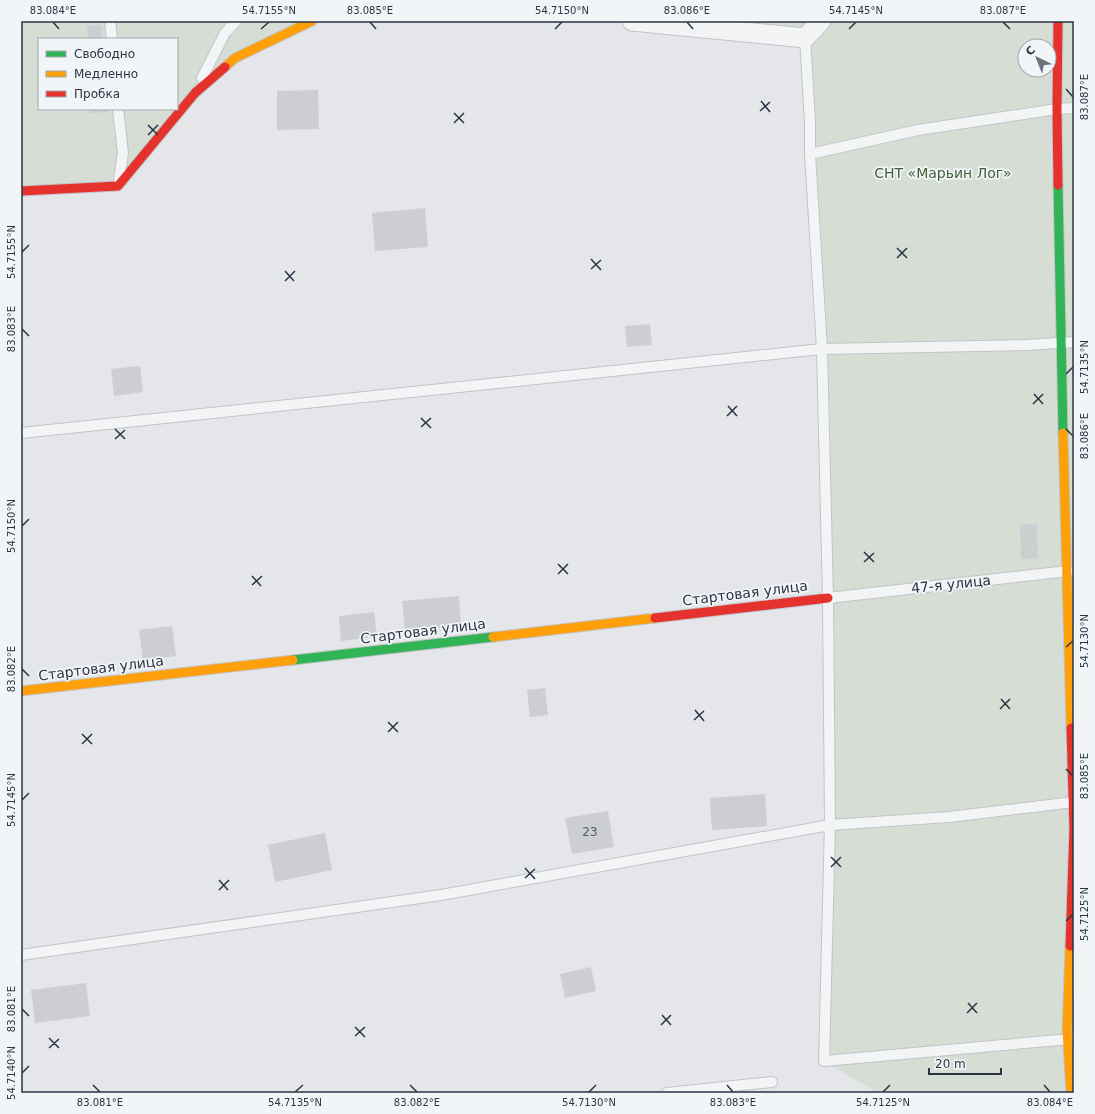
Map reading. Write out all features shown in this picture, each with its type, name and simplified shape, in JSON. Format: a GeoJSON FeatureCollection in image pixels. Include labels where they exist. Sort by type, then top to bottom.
{"type":"FeatureCollection","features":[{"type":"Feature","properties":{"kind":"street"},"geometry":{"type":"LineString","coordinates":[[21,191],[118,186],[195,93],[235,58],[312,21]]}},
{"type":"Feature","properties":{"kind":"street"},"geometry":{"type":"LineString","coordinates":[[632,21],[805,38],[821,21]]}},
{"type":"Feature","properties":{"kind":"street"},"geometry":{"type":"LineString","coordinates":[[1058,21],[1056,109],[1070,571],[1074,828],[1071,1093]]}},
{"type":"Feature","properties":{"kind":"street","name":"Стартовая улица"},"geometry":{"type":"LineString","coordinates":[[21,691],[828,598]]}},
{"type":"Feature","properties":{"kind":"lane"},"geometry":{"type":"LineString","coordinates":[[110,21],[112,38]]}},
{"type":"Feature","properties":{"kind":"lane"},"geometry":{"type":"LineString","coordinates":[[195,93],[225,33],[236,21]]}},
{"type":"Feature","properties":{"kind":"lane"},"geometry":{"type":"LineString","coordinates":[[805,38],[810,122],[810,154],[822,349],[828,598],[830,825],[824,1061],[1071,1039]]}},
{"type":"Feature","properties":{"kind":"lane"},"geometry":{"type":"LineString","coordinates":[[810,154],[918,130],[1056,109],[1074,108]]}},
{"type":"Feature","properties":{"kind":"lane"},"geometry":{"type":"LineString","coordinates":[[118,110],[123,153],[118,186]]}},
{"type":"Feature","properties":{"kind":"lane"},"geometry":{"type":"LineString","coordinates":[[21,433],[822,349],[934,348],[1074,342]]}},
{"type":"Feature","properties":{"kind":"lane","name":"47-я улица"},"geometry":{"type":"LineString","coordinates":[[828,598],[1070,571]]}},
{"type":"Feature","properties":{"kind":"lane"},"geometry":{"type":"LineString","coordinates":[[21,955],[441,894],[830,825],[949,817],[1073,802]]}},
{"type":"Feature","properties":{"kind":"lane"},"geometry":{"type":"LineString","coordinates":[[667,1093],[772,1082]]}},
{"type":"Feature","properties":{"kind":"green space"},"geometry":{"type":"Polygon","coordinates":[[[21,21],[312,21],[235,58],[118,186],[21,191],[21,21]]]}},
{"type":"Feature","properties":{"kind":"green space","name":"СНТ «Марьин Лог»"},"geometry":{"type":"Polygon","coordinates":[[[632,21],[1074,21],[1074,1090],[1061,1093],[878,1093],[824,1061],[828,598],[805,38],[632,21]]]}},
{"type":"Feature","properties":{"kind":"building"},"geometry":{"type":"Polygon","coordinates":[[[101,25],[102,38],[88,38],[87,26],[101,25]]]}},
{"type":"Feature","properties":{"kind":"building"},"geometry":{"type":"Polygon","coordinates":[[[318,90],[319,129],[277,130],[277,91],[318,90]]]}},
{"type":"Feature","properties":{"kind":"building"},"geometry":{"type":"Polygon","coordinates":[[[90,110],[108,110],[108,112],[90,113],[90,110]]]}},
{"type":"Feature","properties":{"kind":"building"},"geometry":{"type":"Polygon","coordinates":[[[425,208],[428,247],[375,251],[372,213],[425,208]]]}},
{"type":"Feature","properties":{"kind":"building"},"geometry":{"type":"Polygon","coordinates":[[[650,324],[652,345],[627,347],[625,326],[650,324]]]}},
{"type":"Feature","properties":{"kind":"building"},"geometry":{"type":"Polygon","coordinates":[[[140,366],[143,392],[114,396],[111,369],[140,366]]]}},
{"type":"Feature","properties":{"kind":"building"},"geometry":{"type":"Polygon","coordinates":[[[1037,524],[1038,558],[1021,559],[1020,525],[1037,524]]]}},
{"type":"Feature","properties":{"kind":"building"},"geometry":{"type":"Polygon","coordinates":[[[459,596],[461,626],[405,631],[402,601],[459,596]]]}},
{"type":"Feature","properties":{"kind":"building"},"geometry":{"type":"Polygon","coordinates":[[[374,612],[377,637],[341,641],[339,616],[374,612]]]}},
{"type":"Feature","properties":{"kind":"building"},"geometry":{"type":"Polygon","coordinates":[[[172,626],[176,656],[143,660],[139,630],[172,626]]]}},
{"type":"Feature","properties":{"kind":"building"},"geometry":{"type":"Polygon","coordinates":[[[545,688],[548,715],[530,717],[527,690],[545,688]]]}},
{"type":"Feature","properties":{"kind":"building"},"geometry":{"type":"Polygon","coordinates":[[[765,794],[767,826],[712,830],[710,798],[765,794]]]}},
{"type":"Feature","properties":{"kind":"building"},"geometry":{"type":"Polygon","coordinates":[[[608,811],[614,847],[572,854],[565,818],[608,811]]]}},
{"type":"Feature","properties":{"kind":"building"},"geometry":{"type":"Polygon","coordinates":[[[325,833],[332,870],[275,882],[268,845],[325,833]]]}},
{"type":"Feature","properties":{"kind":"building"},"geometry":{"type":"Polygon","coordinates":[[[591,967],[596,991],[565,998],[560,974],[591,967]]]}},
{"type":"Feature","properties":{"kind":"building"},"geometry":{"type":"Polygon","coordinates":[[[86,983],[90,1016],[35,1023],[31,990],[86,983]]]}},
{"type":"Feature","properties":{"kind":"traffic: fast"},"geometry":{"type":"LineString","coordinates":[[1058,185],[1063,433]]}},
{"type":"Feature","properties":{"kind":"traffic: fast"},"geometry":{"type":"LineString","coordinates":[[293,660],[493,637]]}},
{"type":"Feature","properties":{"kind":"traffic: slow"},"geometry":{"type":"LineString","coordinates":[[225,67],[235,58],[312,21]]}},
{"type":"Feature","properties":{"kind":"traffic: slow"},"geometry":{"type":"LineString","coordinates":[[1063,433],[1071,728]]}},
{"type":"Feature","properties":{"kind":"traffic: slow"},"geometry":{"type":"LineString","coordinates":[[493,637],[655,618]]}},
{"type":"Feature","properties":{"kind":"traffic: slow"},"geometry":{"type":"LineString","coordinates":[[21,691],[293,660]]}},
{"type":"Feature","properties":{"kind":"traffic: slow"},"geometry":{"type":"LineString","coordinates":[[1070,946],[1067,1030],[1071,1093]]}},
{"type":"Feature","properties":{"kind":"traffic: jam"},"geometry":{"type":"LineString","coordinates":[[1058,21],[1058,185]]}},
{"type":"Feature","properties":{"kind":"traffic: jam"},"geometry":{"type":"LineString","coordinates":[[21,191],[118,186],[195,93],[225,67]]}},
{"type":"Feature","properties":{"kind":"traffic: jam"},"geometry":{"type":"LineString","coordinates":[[655,618],[828,598]]}},
{"type":"Feature","properties":{"kind":"traffic: jam"},"geometry":{"type":"LineString","coordinates":[[1070,946],[1074,828],[1071,728]]}}]}
